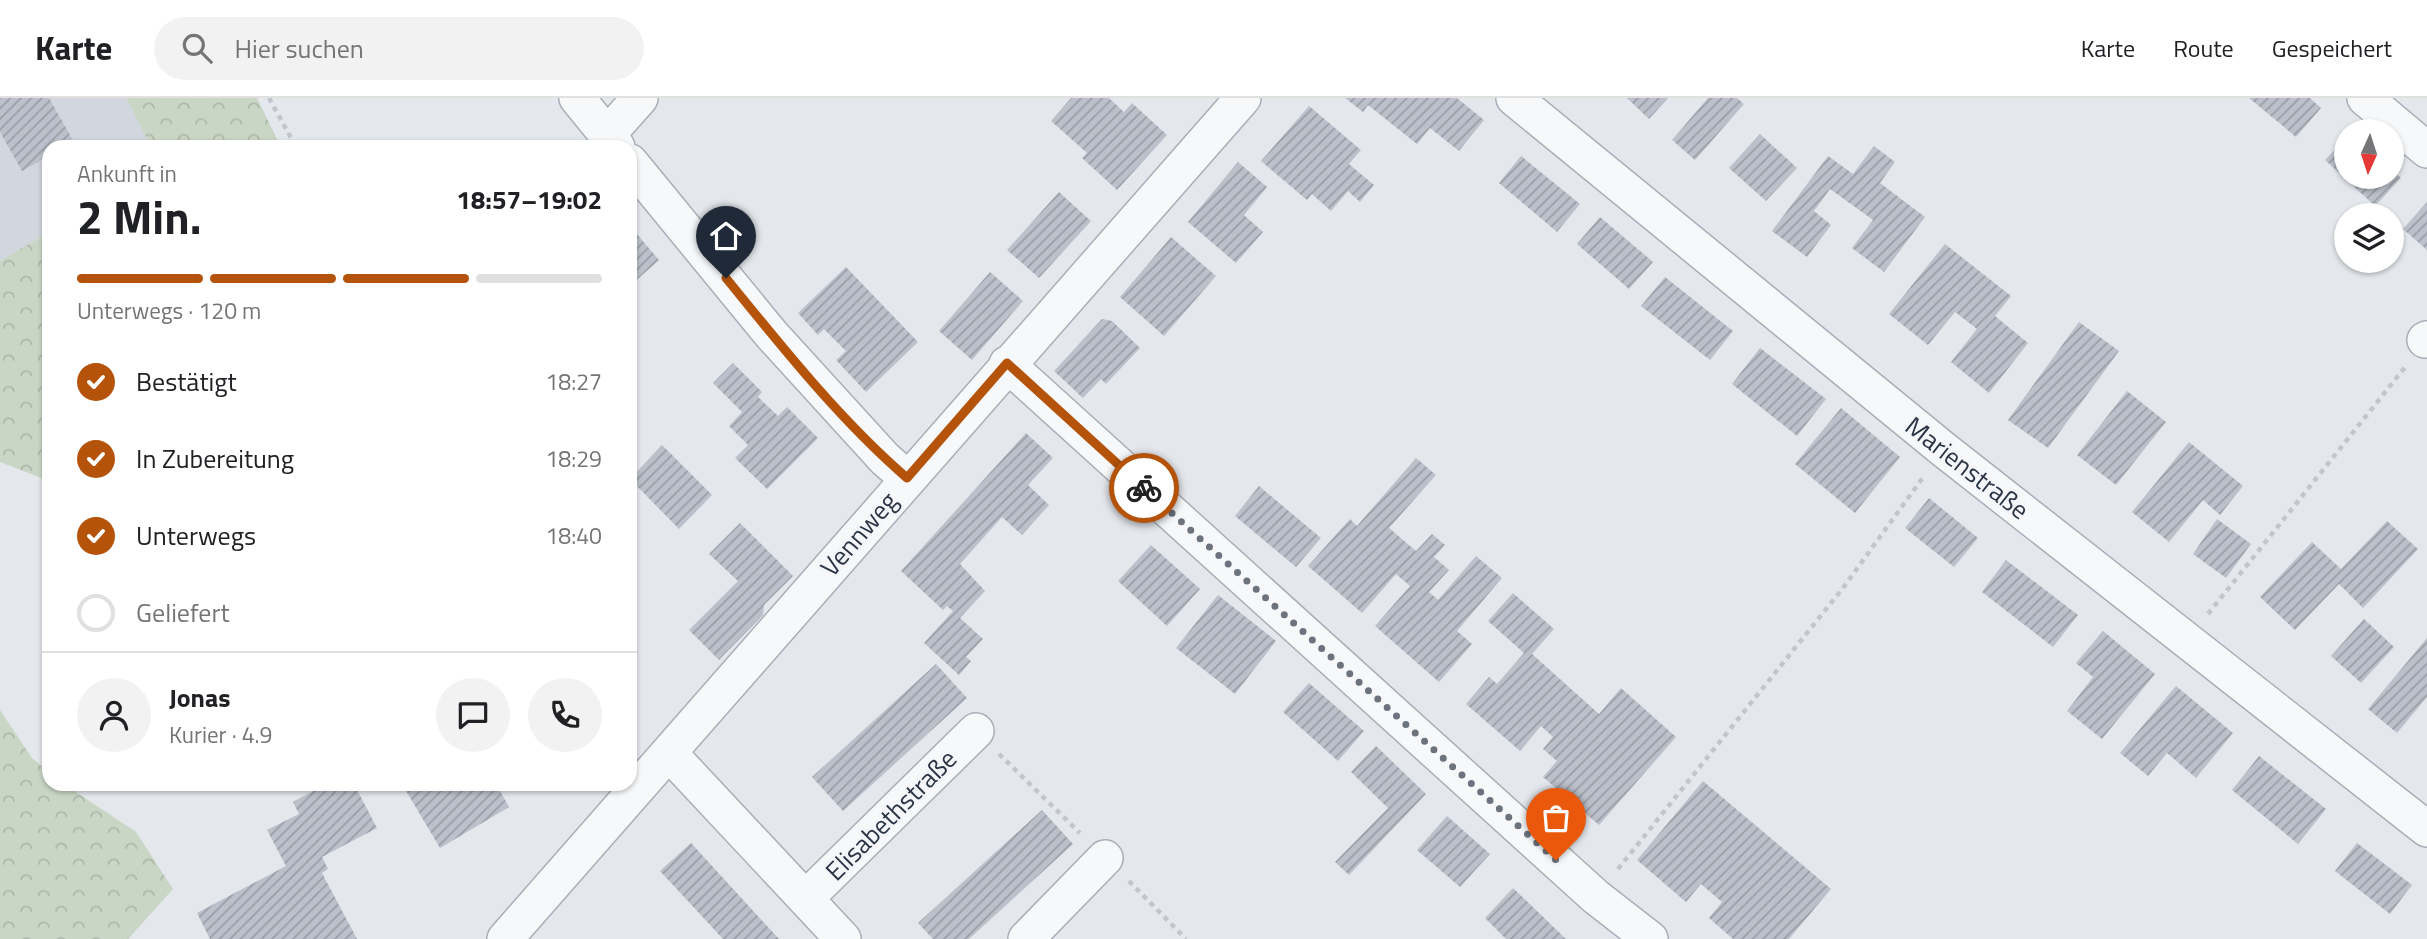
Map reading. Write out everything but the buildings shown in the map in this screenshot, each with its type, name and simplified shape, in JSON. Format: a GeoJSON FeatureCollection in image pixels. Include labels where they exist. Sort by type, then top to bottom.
{"type":"FeatureCollection","features":[{"type":"Feature","properties":{"kind":"street"},"geometry":{"type":"LineString","coordinates":[[577,98],[611,140]]}},
{"type":"Feature","properties":{"kind":"street"},"geometry":{"type":"LineString","coordinates":[[613,140],[640,98]]}},
{"type":"Feature","properties":{"kind":"street","name":"Vennweg"},"geometry":{"type":"LineString","coordinates":[[637,789],[1007,363],[1243,98]]}},
{"type":"Feature","properties":{"kind":"street","name":"Marienstraße"},"geometry":{"type":"LineString","coordinates":[[1514,98],[1943,449],[2427,829]]}},
{"type":"Feature","properties":{"kind":"street"},"geometry":{"type":"LineString","coordinates":[[2365,98],[2427,150]]}},
{"type":"Feature","properties":{"kind":"street"},"geometry":{"type":"LineString","coordinates":[[637,171],[771,334],[885,459],[907,478]]}},
{"type":"Feature","properties":{"kind":"street"},"geometry":{"type":"LineString","coordinates":[[1007,363],[1596,897],[1650,939]]}},
{"type":"Feature","properties":{"kind":"street","name":"Elisabethstraße"},"geometry":{"type":"LineString","coordinates":[[806,898],[976,731]]}},
{"type":"Feature","properties":{"kind":"street","name":"Elisabethstraße"},"geometry":{"type":"LineString","coordinates":[[669,753],[843,939]]}},
{"type":"Feature","properties":{"kind":"street","name":"Vennweg"},"geometry":{"type":"LineString","coordinates":[[505,939],[635,791]]}},
{"type":"Feature","properties":{"kind":"street"},"geometry":{"type":"LineString","coordinates":[[1026,939],[1105,858]]}},
{"type":"Feature","properties":{"kind":"path"},"geometry":{"type":"LineString","coordinates":[[269,98],[292,140]]}},
{"type":"Feature","properties":{"kind":"path"},"geometry":{"type":"LineString","coordinates":[[2186,640],[2426,340]]}},
{"type":"Feature","properties":{"kind":"path"},"geometry":{"type":"LineString","coordinates":[[1596,897],[1843,588],[1943,449]]}},
{"type":"Feature","properties":{"kind":"shaded area"},"geometry":{"type":"Polygon","coordinates":[[[0,98],[126,98],[147,140],[42,140],[42,236],[0,261],[0,98]]]}},
{"type":"Feature","properties":{"kind":"green space"},"geometry":{"type":"Polygon","coordinates":[[[126,98],[257,98],[278,140],[147,140],[126,98]]]}},
{"type":"Feature","properties":{"kind":"green space"},"geometry":{"type":"Polygon","coordinates":[[[42,236],[42,478],[0,462],[0,261],[42,236]]]}},
{"type":"Feature","properties":{"kind":"green space"},"geometry":{"type":"Polygon","coordinates":[[[0,710],[32,758],[42,766],[42,791],[74,791],[136,832],[173,889],[128,939],[0,939],[0,710]]]}},
{"type":"Feature","properties":{"kind":"way so far"},"geometry":{"type":"LineString","coordinates":[[1144,488],[1556,860]]}},
{"type":"Feature","properties":{"kind":"route"},"geometry":{"type":"LineString","coordinates":[[726,278],[771,334],[885,459],[907,478],[1007,363],[1144,488]]}}]}
